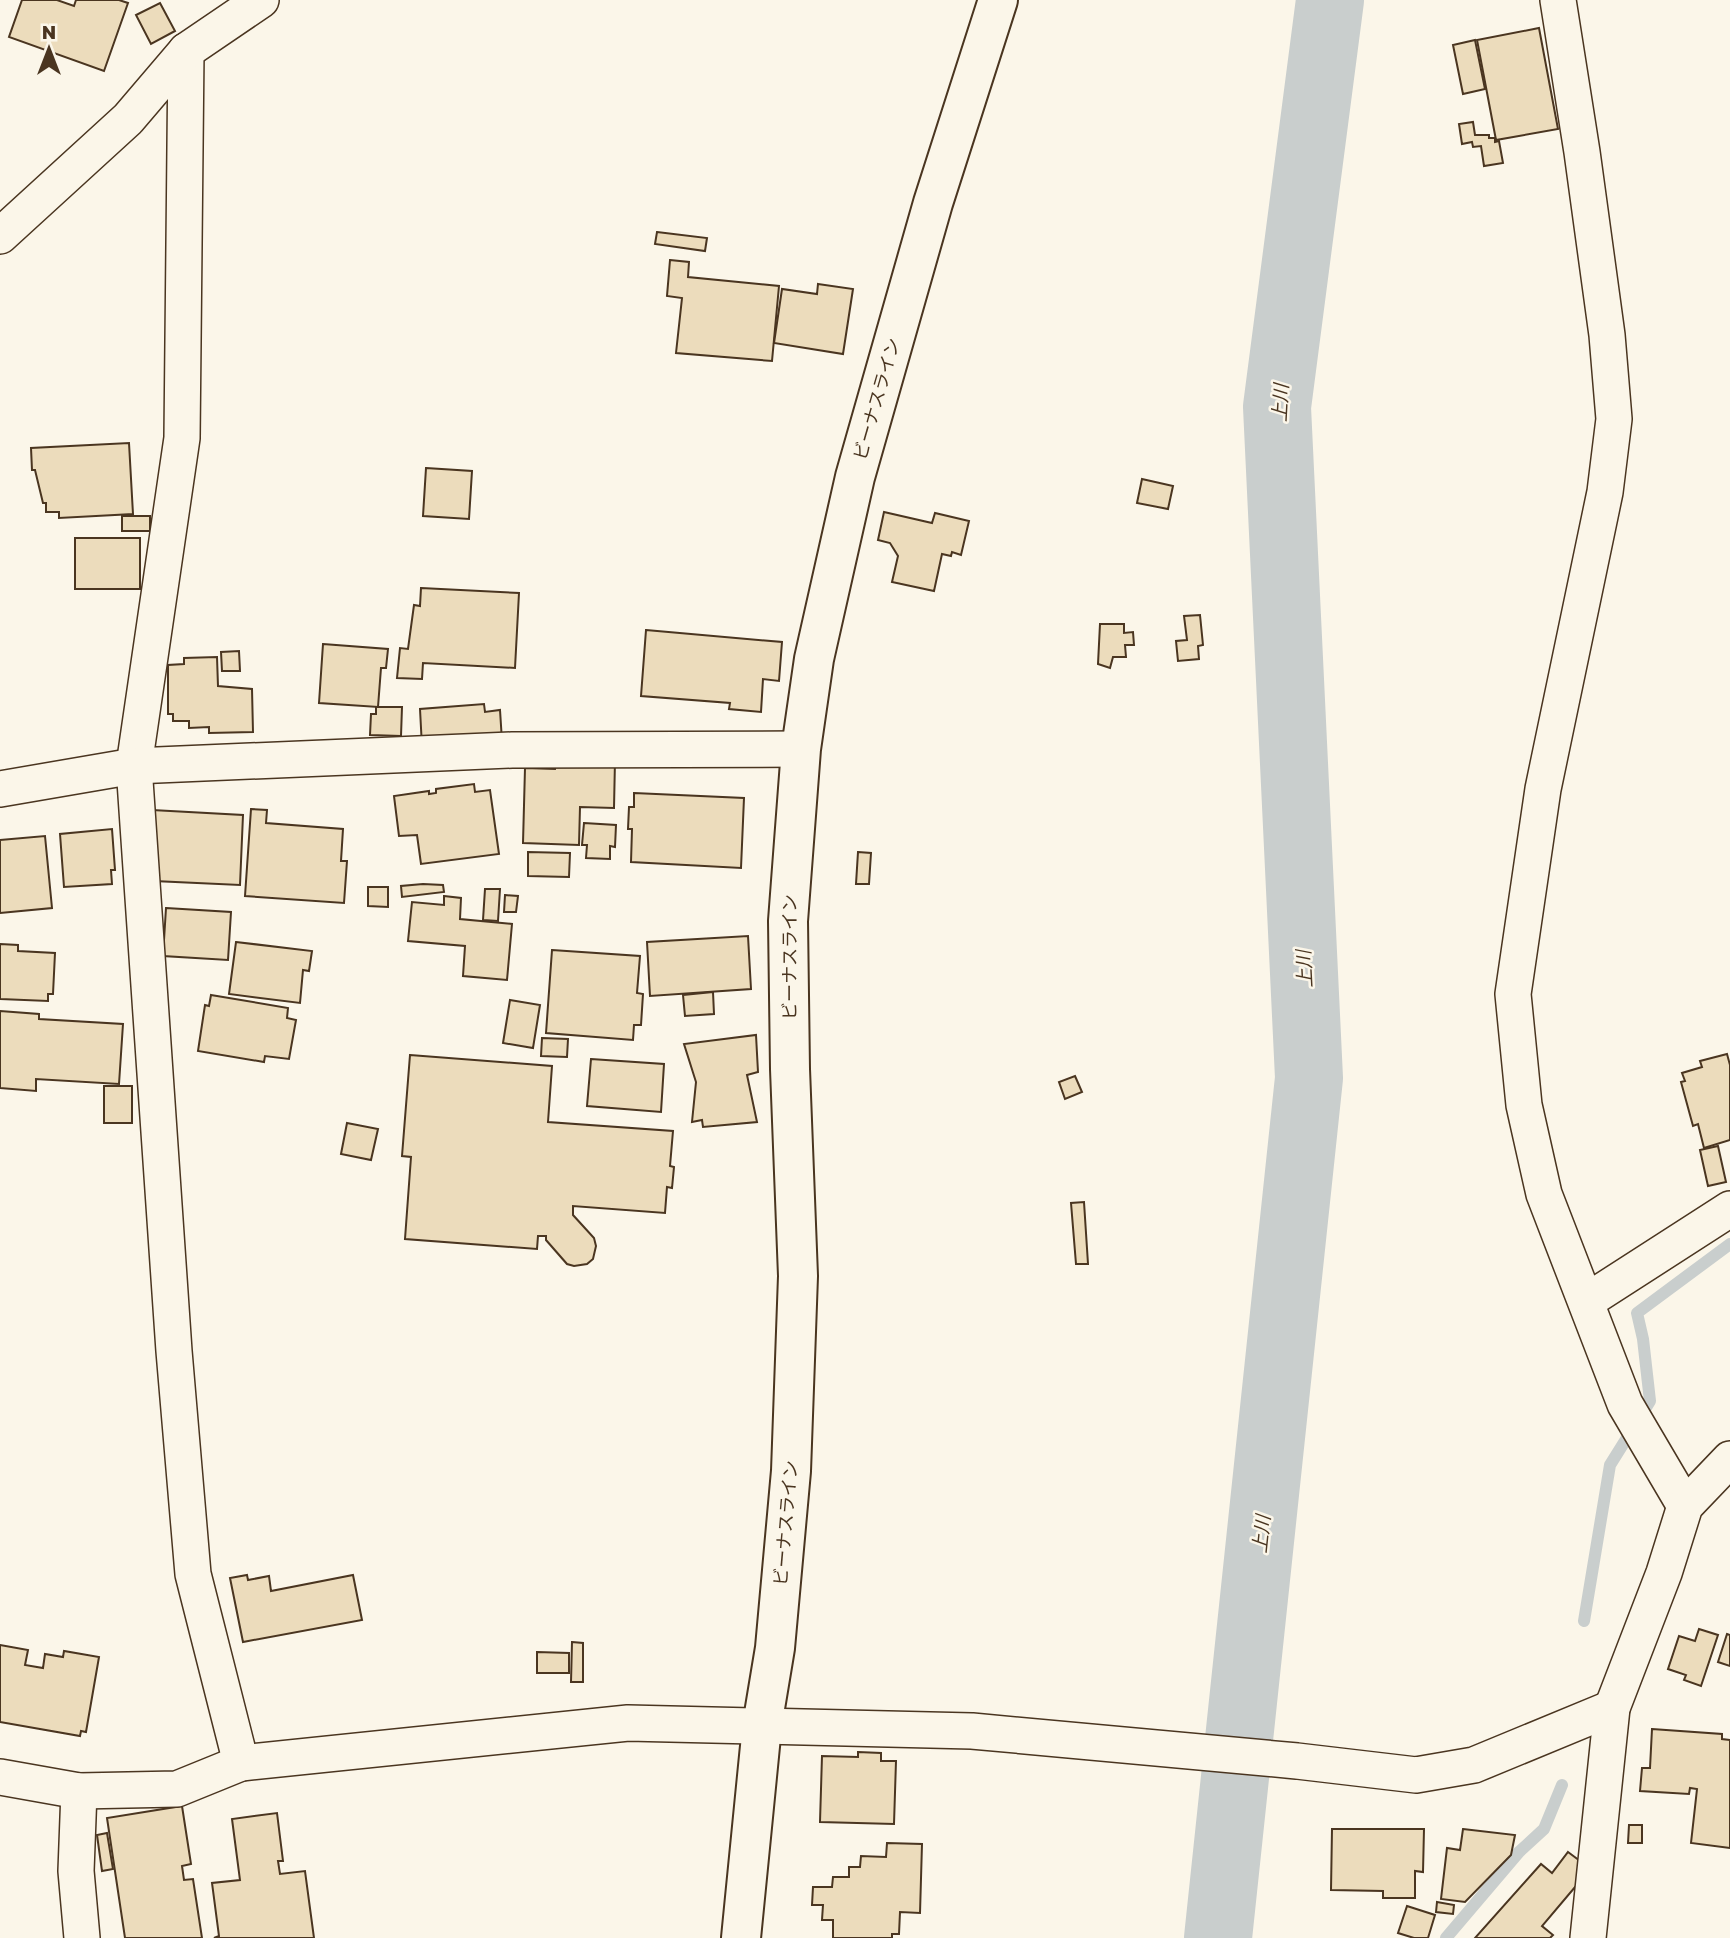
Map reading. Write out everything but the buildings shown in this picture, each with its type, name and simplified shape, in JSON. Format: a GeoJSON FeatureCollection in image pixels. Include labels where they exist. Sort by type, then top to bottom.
{"type":"FeatureCollection","features":[{"type":"Feature","properties":{"kind":"main road","name":"ビーナスライン"},"geometry":{"type":"LineString","coordinates":[[741,1938],[762,1726],[775,1648],[791,1471],[799,1276],[790,1069],[788,921],[801,749],[814,659],[855,477],[933,203],[998,0]]}},
{"type":"Feature","properties":{"kind":"street"},"geometry":{"type":"LineString","coordinates":[[0,236],[128,119],[186,51],[261,0]]}},
{"type":"Feature","properties":{"kind":"street"},"geometry":{"type":"LineString","coordinates":[[1558,0],[1607,335],[1614,419],[1605,492],[1542,789],[1513,994],[1524,1105],[1544,1194],[1625,1404],[1685,1506]]}},
{"type":"Feature","properties":{"kind":"street"},"geometry":{"type":"LineString","coordinates":[[186,51],[182,438],[134,766],[192,1574],[241,1763]]}},
{"type":"Feature","properties":{"kind":"street"},"geometry":{"type":"LineString","coordinates":[[0,789],[134,766],[512,750],[801,749]]}},
{"type":"Feature","properties":{"kind":"street"},"geometry":{"type":"LineString","coordinates":[[1587,1301],[1730,1209]]}},
{"type":"Feature","properties":{"kind":"street"},"geometry":{"type":"LineString","coordinates":[[1588,1938],[1612,1708],[1664,1573],[1685,1506],[1730,1459]]}},
{"type":"Feature","properties":{"kind":"street"},"geometry":{"type":"LineString","coordinates":[[0,1777],[79,1791],[177,1789],[241,1763],[628,1723],[972,1731],[1297,1760],[1416,1775],[1474,1765],[1612,1708]]}},
{"type":"Feature","properties":{"kind":"street"},"geometry":{"type":"LineString","coordinates":[[79,1791],[76,1871],[82,1938]]}},
{"type":"Feature","properties":{"kind":"waterway","name":"上川"},"geometry":{"type":"LineString","coordinates":[[1218,1938],[1309,1078],[1277,407],[1330,0]]}},
{"type":"Feature","properties":{"kind":"waterway"},"geometry":{"type":"LineString","coordinates":[[1584,1621],[1610,1465],[1650,1401],[1643,1339],[1637,1313],[1730,1244]]}},
{"type":"Feature","properties":{"kind":"waterway"},"geometry":{"type":"LineString","coordinates":[[1446,1938],[1519,1852],[1544,1829],[1562,1785]]}}]}
